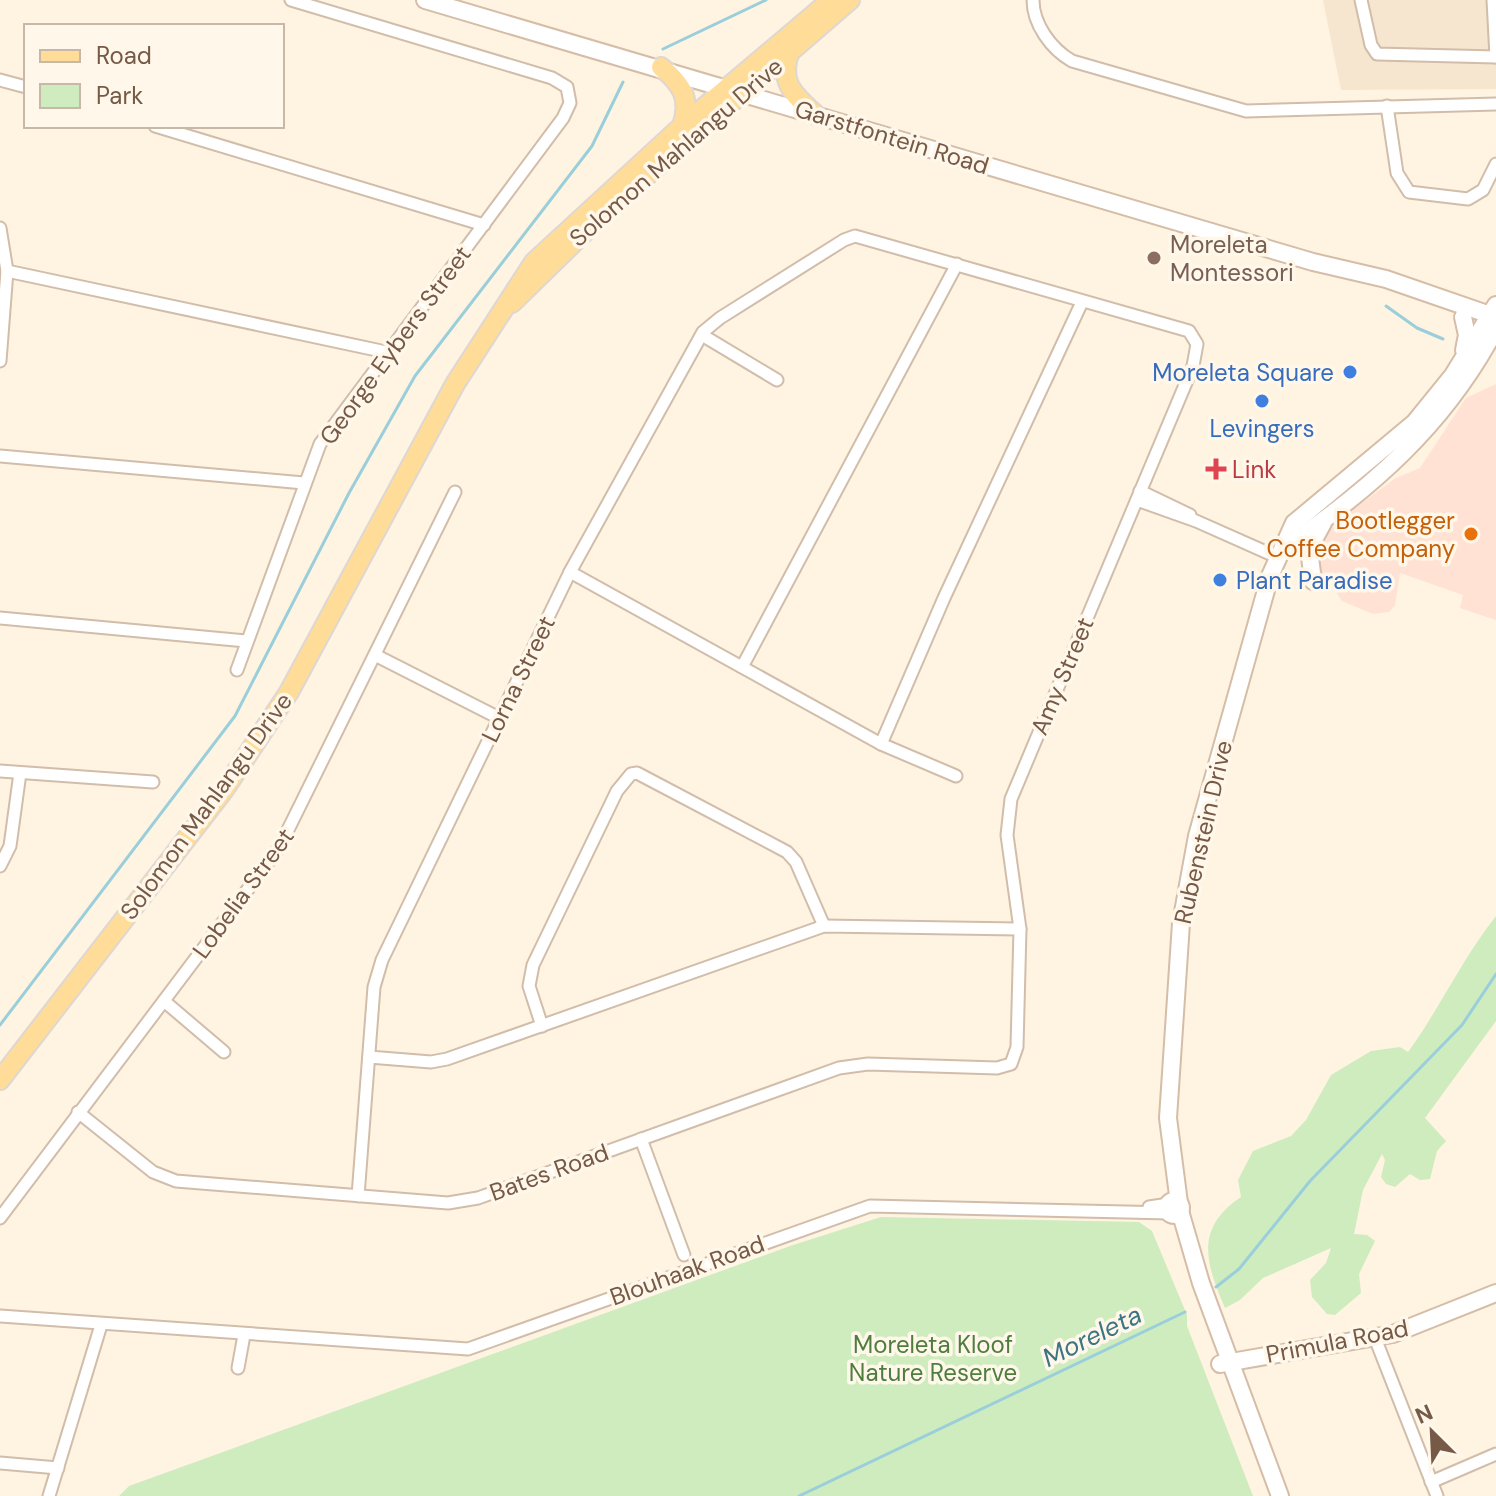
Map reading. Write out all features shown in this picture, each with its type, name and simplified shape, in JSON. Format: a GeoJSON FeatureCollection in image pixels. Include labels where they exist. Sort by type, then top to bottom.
{"type":"FeatureCollection","features":[{"type":"Feature","properties":{"kind":"main road","name":"Solomon Mahlangu Drive"},"geometry":{"type":"LineString","coordinates":[[506,307],[526,293],[606,211],[831,0]]}},
{"type":"Feature","properties":{"kind":"main road","name":"Solomon Mahlangu Drive"},"geometry":{"type":"LineString","coordinates":[[0,1080],[224,790],[289,692],[455,384],[534,262],[682,126],[790,51],[850,0]]}},
{"type":"Feature","properties":{"kind":"main road"},"geometry":{"type":"LineString","coordinates":[[790,51],[785,66],[788,88],[816,115]]}},
{"type":"Feature","properties":{"kind":"main road"},"geometry":{"type":"LineString","coordinates":[[661,67],[685,94],[687,109],[682,126]]}},
{"type":"Feature","properties":{"kind":"street","name":"George Eybers Street"},"geometry":{"type":"LineString","coordinates":[[237,670],[304,483],[325,437],[563,118],[570,103],[567,87],[546,76],[291,0]]}},
{"type":"Feature","properties":{"kind":"street","name":"Garstfontein Road"},"geometry":{"type":"LineString","coordinates":[[425,0],[661,67],[1313,262],[1386,279],[1493,321]]}},
{"type":"Feature","properties":{"kind":"street"},"geometry":{"type":"LineString","coordinates":[[1033,0],[1039,25],[1056,50],[1072,61],[1246,111],[1496,104]]}},
{"type":"Feature","properties":{"kind":"street"},"geometry":{"type":"LineString","coordinates":[[1361,0],[1371,45],[1377,54],[1496,57],[1493,0]]}},
{"type":"Feature","properties":{"kind":"street"},"geometry":{"type":"LineString","coordinates":[[0,80],[24,86]]}},
{"type":"Feature","properties":{"kind":"street"},"geometry":{"type":"LineString","coordinates":[[1387,106],[1397,173],[1409,192],[1468,199],[1483,190],[1496,164]]}},
{"type":"Feature","properties":{"kind":"street"},"geometry":{"type":"LineString","coordinates":[[162,128],[484,225]]}},
{"type":"Feature","properties":{"kind":"street"},"geometry":{"type":"LineString","coordinates":[[0,228],[7,271],[0,361]]}},
{"type":"Feature","properties":{"kind":"street","name":"Lorna Street"},"geometry":{"type":"LineString","coordinates":[[358,1196],[374,987],[382,960],[570,572],[702,335],[720,318],[850,237],[860,237],[957,264]]}},
{"type":"Feature","properties":{"kind":"street","name":"Garstfontein Road"},"geometry":{"type":"LineString","coordinates":[[1313,262],[1463,317],[1493,321]]}},
{"type":"Feature","properties":{"kind":"street"},"geometry":{"type":"LineString","coordinates":[[742,667],[957,264],[1082,302],[944,598],[881,744]]}},
{"type":"Feature","properties":{"kind":"street"},"geometry":{"type":"LineString","coordinates":[[7,271],[386,352]]}},
{"type":"Feature","properties":{"kind":"street","name":"Amy Street"},"geometry":{"type":"LineString","coordinates":[[1017,1047],[1020,929],[1007,835],[1011,799],[1197,353],[1193,335],[1182,327],[1082,302]]}},
{"type":"Feature","properties":{"kind":"street"},"geometry":{"type":"LineString","coordinates":[[1463,317],[1467,335],[1465,356]]}},
{"type":"Feature","properties":{"kind":"street"},"geometry":{"type":"LineString","coordinates":[[1138,496],[1279,554],[1404,455],[1452,399],[1493,321]]}},
{"type":"Feature","properties":{"kind":"street","name":"Rubenstein Drive"},"geometry":{"type":"LineString","coordinates":[[1273,1496],[1224,1362],[1174,1208],[1169,1073],[1185,896],[1197,836],[1249,641],[1279,554],[1294,523],[1406,433],[1493,321]]}},
{"type":"Feature","properties":{"kind":"street"},"geometry":{"type":"LineString","coordinates":[[702,335],[777,380]]}},
{"type":"Feature","properties":{"kind":"street"},"geometry":{"type":"LineString","coordinates":[[0,456],[304,483]]}},
{"type":"Feature","properties":{"kind":"street","name":"Lobelia Street"},"geometry":{"type":"LineString","coordinates":[[0,1218],[285,838],[455,492]]}},
{"type":"Feature","properties":{"kind":"street"},"geometry":{"type":"LineString","coordinates":[[1313,581],[1310,544],[1331,512]]}},
{"type":"Feature","properties":{"kind":"street"},"geometry":{"type":"LineString","coordinates":[[570,572],[881,744],[956,776]]}},
{"type":"Feature","properties":{"kind":"street"},"geometry":{"type":"LineString","coordinates":[[0,618],[246,641]]}},
{"type":"Feature","properties":{"kind":"street"},"geometry":{"type":"LineString","coordinates":[[375,655],[499,718]]}},
{"type":"Feature","properties":{"kind":"street"},"geometry":{"type":"LineString","coordinates":[[0,771],[153,782]]}},
{"type":"Feature","properties":{"kind":"street"},"geometry":{"type":"LineString","coordinates":[[0,866],[10,846],[20,773]]}},
{"type":"Feature","properties":{"kind":"street"},"geometry":{"type":"LineString","coordinates":[[542,1026],[529,977],[626,776],[637,773],[787,852],[796,862],[824,926]]}},
{"type":"Feature","properties":{"kind":"street"},"geometry":{"type":"LineString","coordinates":[[369,1057],[431,1062],[447,1059],[824,926],[1020,929]]}},
{"type":"Feature","properties":{"kind":"street"},"geometry":{"type":"LineString","coordinates":[[164,1001],[224,1052]]}},
{"type":"Feature","properties":{"kind":"street","name":"Bates Road"},"geometry":{"type":"LineString","coordinates":[[78,1112],[165,1178],[276,1191],[463,1202],[839,1068],[868,1064],[1004,1068],[1015,1058],[1017,1047]]}},
{"type":"Feature","properties":{"kind":"street"},"geometry":{"type":"LineString","coordinates":[[641,1139],[684,1255]]}},
{"type":"Feature","properties":{"kind":"street","name":"Blouhaak Road"},"geometry":{"type":"LineString","coordinates":[[0,1316],[468,1349],[556,1321],[855,1209],[930,1205],[1133,1210],[1174,1208]]}},
{"type":"Feature","properties":{"kind":"street","name":"Primula Road"},"geometry":{"type":"LineString","coordinates":[[1224,1362],[1375,1338],[1432,1321],[1496,1293]]}},
{"type":"Feature","properties":{"kind":"street"},"geometry":{"type":"LineString","coordinates":[[49,1496],[101,1325]]}},
{"type":"Feature","properties":{"kind":"street"},"geometry":{"type":"LineString","coordinates":[[238,1368],[244,1335]]}},
{"type":"Feature","properties":{"kind":"street"},"geometry":{"type":"LineString","coordinates":[[1375,1338],[1437,1496]]}},
{"type":"Feature","properties":{"kind":"street","name":"Rubenstein Drive"},"geometry":{"type":"LineString","coordinates":[[1224,1362],[1280,1496]]}},
{"type":"Feature","properties":{"kind":"street"},"geometry":{"type":"LineString","coordinates":[[1431,1482],[1496,1454]]}},
{"type":"Feature","properties":{"kind":"street"},"geometry":{"type":"LineString","coordinates":[[0,1463],[58,1468]]}},
{"type":"Feature","properties":{"kind":"shaded area"},"geometry":{"type":"Polygon","coordinates":[[[1323,0],[1496,0],[1496,89],[1341,90],[1323,0]]]}},
{"type":"Feature","properties":{"kind":"shaded area"},"geometry":{"type":"Polygon","coordinates":[[[1496,384],[1496,620],[1460,608],[1463,595],[1400,573],[1395,605],[1389,612],[1373,614],[1342,601],[1337,593],[1340,587],[1328,575],[1319,575],[1312,559],[1323,531],[1396,478],[1420,468],[1466,398],[1496,384]]]}},
{"type":"Feature","properties":{"kind":"green space"},"geometry":{"type":"Polygon","coordinates":[[[1496,916],[1496,1021],[1425,1118],[1446,1141],[1437,1151],[1430,1179],[1420,1180],[1410,1174],[1395,1187],[1386,1184],[1381,1177],[1385,1160],[1382,1154],[1363,1190],[1354,1234],[1367,1235],[1375,1241],[1359,1274],[1361,1293],[1335,1315],[1327,1314],[1312,1297],[1310,1280],[1326,1263],[1331,1248],[1263,1278],[1240,1300],[1225,1308],[1209,1261],[1210,1234],[1226,1209],[1241,1197],[1238,1180],[1253,1151],[1291,1136],[1306,1120],[1331,1075],[1371,1051],[1400,1047],[1408,1052],[1496,916]]]}},
{"type":"Feature","properties":{"kind":"green space","name":"Moreleta Kloof Nature Reserve"},"geometry":{"type":"Polygon","coordinates":[[[881,1217],[1139,1222],[1152,1231],[1187,1315],[1187,1326],[1253,1496],[119,1496],[129,1486],[790,1246],[881,1217]]]}},
{"type":"Feature","properties":{"kind":"waterway"},"geometry":{"type":"LineString","coordinates":[[663,49],[766,0]]}},
{"type":"Feature","properties":{"kind":"waterway"},"geometry":{"type":"LineString","coordinates":[[0,1025],[235,716],[349,493],[415,376],[592,146],[623,82]]}},
{"type":"Feature","properties":{"kind":"waterway"},"geometry":{"type":"LineString","coordinates":[[1386,306],[1417,328],[1443,339]]}},
{"type":"Feature","properties":{"kind":"waterway","name":"Moreleta"},"geometry":{"type":"LineString","coordinates":[[1216,1287],[1239,1269],[1310,1181],[1462,1025],[1496,974]]}},
{"type":"Feature","properties":{"kind":"waterway","name":"Moreleta"},"geometry":{"type":"LineString","coordinates":[[799,1496],[1185,1312]]}},
{"type":"Feature","properties":{"kind":"place","name":"Moreleta Montessori"},"geometry":{"type":"Point","coordinates":[1154,258]}},
{"type":"Feature","properties":{"kind":"place","name":"Moreleta Square"},"geometry":{"type":"Point","coordinates":[1350,372]}},
{"type":"Feature","properties":{"kind":"place","name":"Levingers"},"geometry":{"type":"Point","coordinates":[1262,401]}},
{"type":"Feature","properties":{"kind":"place","name":"Link"},"geometry":{"type":"Point","coordinates":[1216,469]}},
{"type":"Feature","properties":{"kind":"place","name":"Bootlegger Coffee Company"},"geometry":{"type":"Point","coordinates":[1471,534]}},
{"type":"Feature","properties":{"kind":"place","name":"Plant Paradise"},"geometry":{"type":"Point","coordinates":[1220,580]}}]}
